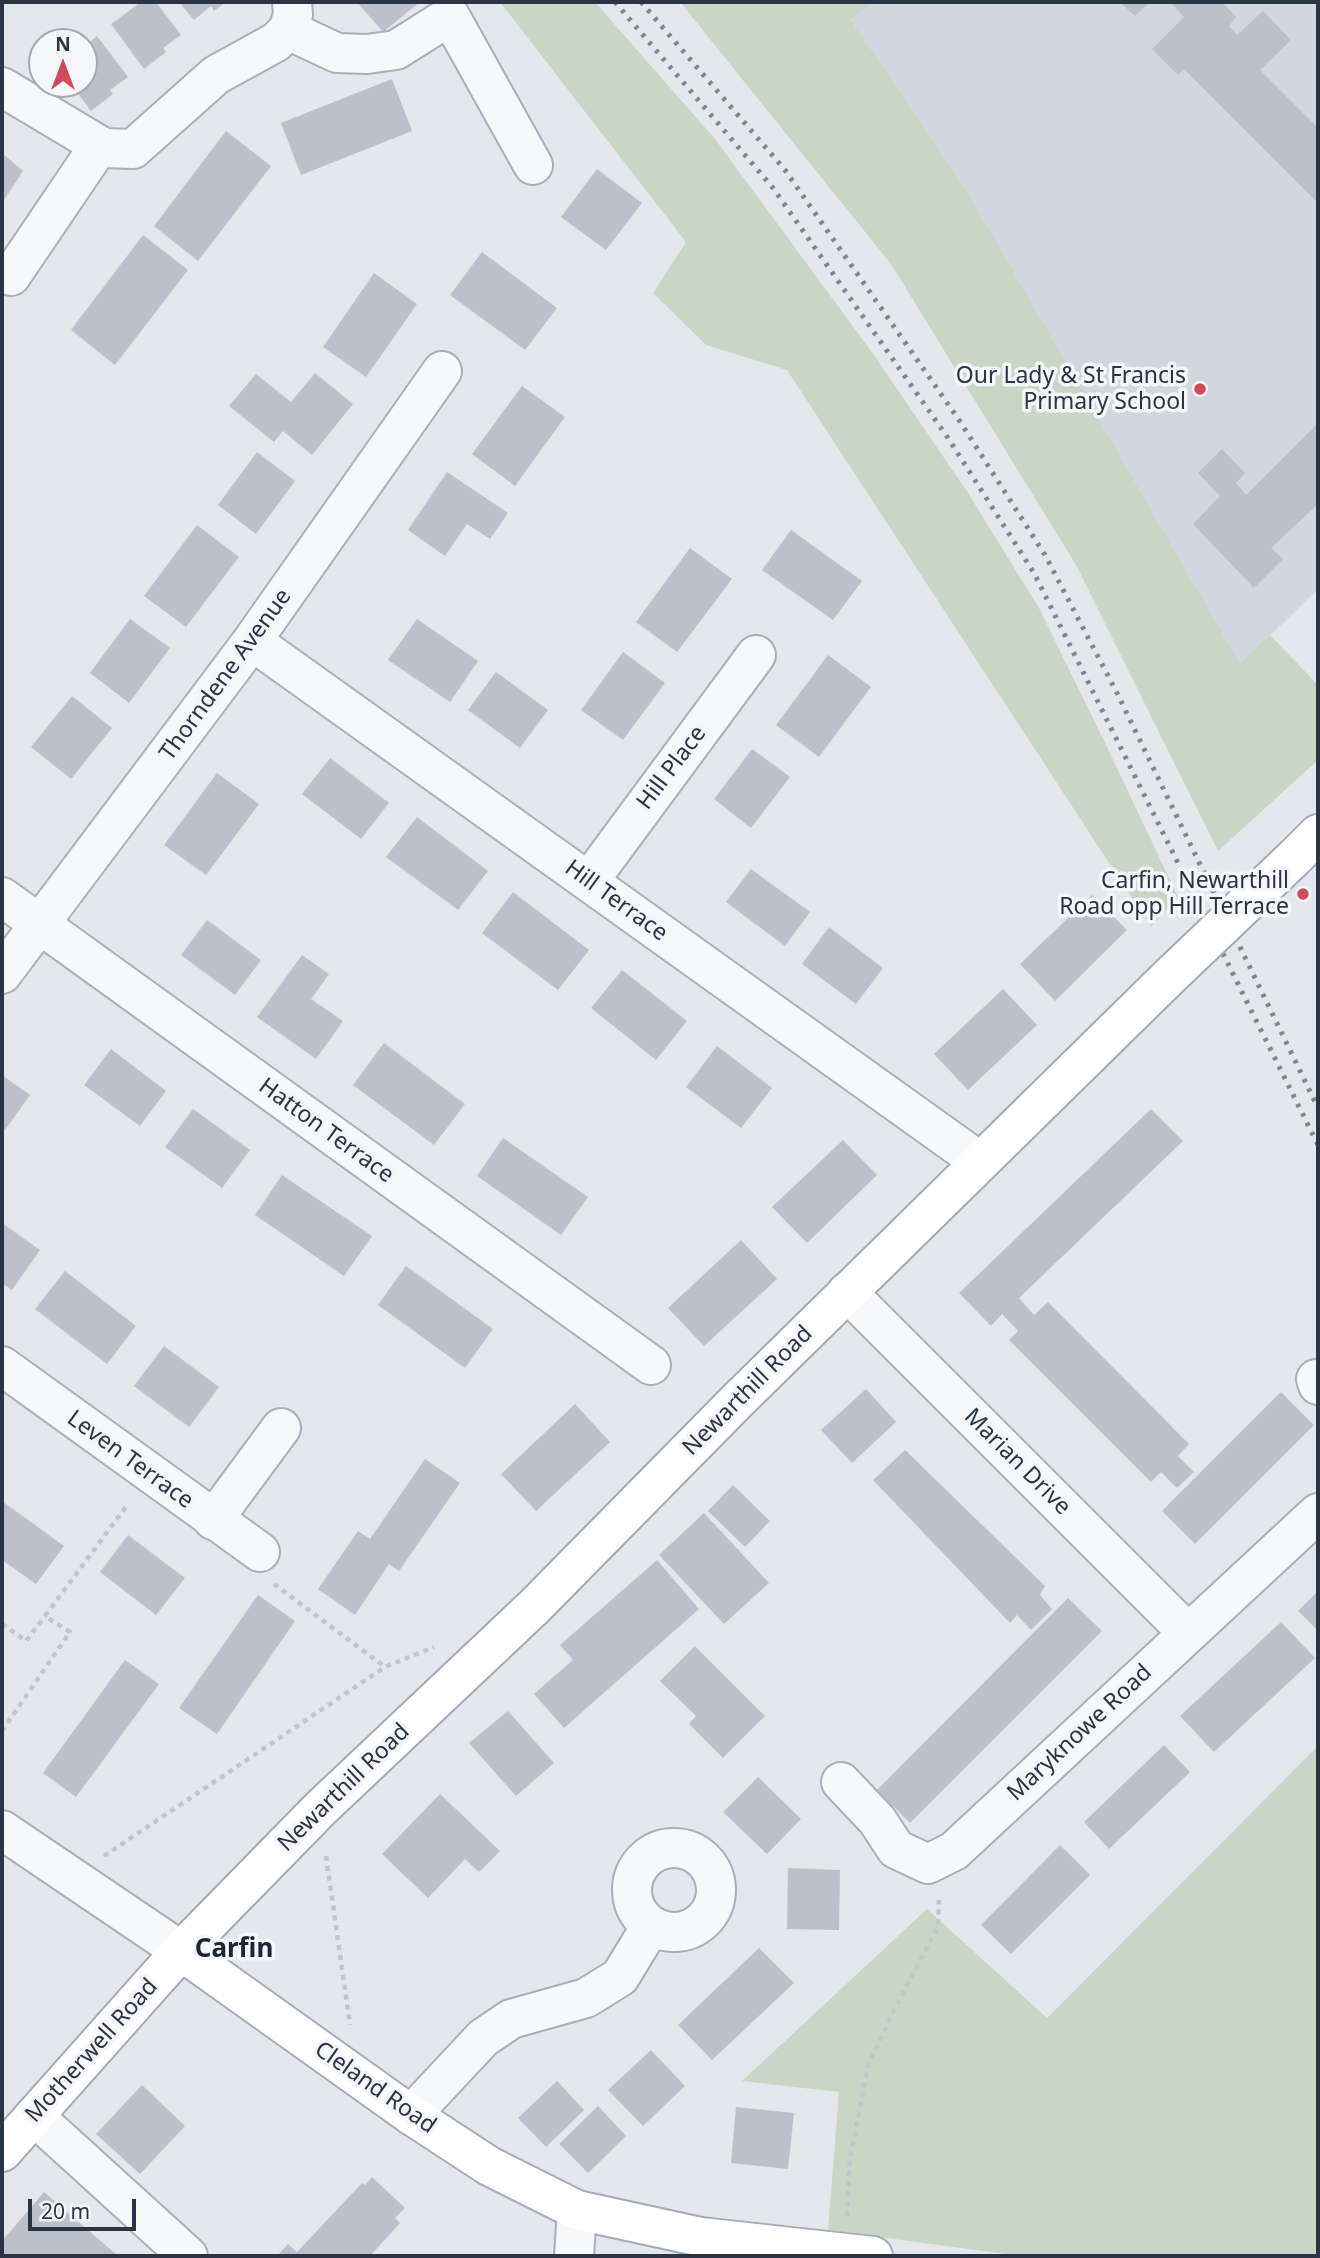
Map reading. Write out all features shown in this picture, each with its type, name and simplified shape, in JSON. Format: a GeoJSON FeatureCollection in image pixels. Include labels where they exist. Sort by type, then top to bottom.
{"type":"FeatureCollection","features":[{"type":"Feature","properties":{"kind":"main road","name":"Newarthill Road"},"geometry":{"type":"LineString","coordinates":[[181,1951],[320,1809],[536,1606],[979,1161],[1307,846]]}},
{"type":"Feature","properties":{"kind":"main road","name":"Cleland Road"},"geometry":{"type":"LineString","coordinates":[[181,1951],[411,2115],[489,2166],[577,2210],[701,2237],[859,2254]]}},
{"type":"Feature","properties":{"kind":"main road","name":"Motherwell Road"},"geometry":{"type":"LineString","coordinates":[[2,2152],[181,1951]]}},
{"type":"Feature","properties":{"kind":"street"},"geometry":{"type":"LineString","coordinates":[[2,87],[99,146],[133,149],[216,75],[276,42],[290,16],[337,53],[367,54],[396,50],[450,16],[533,165]]}},
{"type":"Feature","properties":{"kind":"street"},"geometry":{"type":"LineString","coordinates":[[11,276],[99,146]]}},
{"type":"Feature","properties":{"kind":"street","name":"Thorndene Avenue"},"geometry":{"type":"LineString","coordinates":[[2,974],[252,641],[442,371]]}},
{"type":"Feature","properties":{"kind":"street","name":"Hill Terrace"},"geometry":{"type":"LineString","coordinates":[[252,641],[979,1161]]}},
{"type":"Feature","properties":{"kind":"street","name":"Hill Place"},"geometry":{"type":"LineString","coordinates":[[589,881],[756,655]]}},
{"type":"Feature","properties":{"kind":"street","name":"Hatton Terrace"},"geometry":{"type":"LineString","coordinates":[[2,897],[651,1365]]}},
{"type":"Feature","properties":{"kind":"street","name":"Marian Drive"},"geometry":{"type":"LineString","coordinates":[[847,1292],[1187,1632]]}},
{"type":"Feature","properties":{"kind":"street","name":"Leven Terrace"},"geometry":{"type":"LineString","coordinates":[[2,1366],[260,1552]]}},
{"type":"Feature","properties":{"kind":"street"},"geometry":{"type":"LineString","coordinates":[[214,1520],[281,1428]]}},
{"type":"Feature","properties":{"kind":"street","name":"Maryknowe Road"},"geometry":{"type":"LineString","coordinates":[[942,1857],[954,1851],[1318,1513]]}},
{"type":"Feature","properties":{"kind":"street"},"geometry":{"type":"LineString","coordinates":[[841,1782],[877,1820],[896,1849],[928,1864],[942,1857]]}},
{"type":"Feature","properties":{"kind":"street"},"geometry":{"type":"LineString","coordinates":[[2,1830],[181,1951]]}},
{"type":"Feature","properties":{"kind":"street"},"geometry":{"type":"LineString","coordinates":[[411,2115],[483,2038],[511,2019],[586,1998],[620,1977],[650,1926]]}},
{"type":"Feature","properties":{"kind":"street"},"geometry":{"type":"LineString","coordinates":[[34,2116],[188,2256]]}},
{"type":"Feature","properties":{"kind":"street"},"geometry":{"type":"LineString","coordinates":[[574,2256],[577,2210]]}},
{"type":"Feature","properties":{"kind":"path"},"geometry":{"type":"LineString","coordinates":[[2,1624],[26,1641],[150,1475]]}},
{"type":"Feature","properties":{"kind":"path"},"geometry":{"type":"LineString","coordinates":[[260,1552],[251,1567],[385,1667]]}},
{"type":"Feature","properties":{"kind":"path"},"geometry":{"type":"LineString","coordinates":[[2,1731],[70,1632],[45,1616]]}},
{"type":"Feature","properties":{"kind":"path"},"geometry":{"type":"LineString","coordinates":[[65,1872],[103,1856],[385,1667],[435,1646]]}},
{"type":"Feature","properties":{"kind":"path"},"geometry":{"type":"LineString","coordinates":[[320,1809],[342,1986],[359,2077]]}},
{"type":"Feature","properties":{"kind":"path"},"geometry":{"type":"LineString","coordinates":[[859,2254],[850,2159],[868,2066],[938,1927],[942,1857]]}},
{"type":"Feature","properties":{"kind":"shaded area","name":"Our Lady & St Francis Primary School"},"geometry":{"type":"Polygon","coordinates":[[[872,2],[1318,2],[1318,589],[1240,665],[966,189],[851,20],[872,2]]]}},
{"type":"Feature","properties":{"kind":"green space"},"geometry":{"type":"Polygon","coordinates":[[[500,2],[595,2],[715,139],[874,355],[968,493],[1039,608],[1106,745],[1178,897],[1151,927],[787,370],[706,345],[653,293],[686,242],[500,2]]]}},
{"type":"Feature","properties":{"kind":"green space"},"geometry":{"type":"Polygon","coordinates":[[[680,2],[872,2],[851,20],[966,189],[1240,664],[1270,635],[1318,685],[1318,760],[1218,851],[1076,565],[891,264],[680,2]]]}},
{"type":"Feature","properties":{"kind":"green space"},"geometry":{"type":"Polygon","coordinates":[[[1318,1746],[1318,2256],[1020,2256],[828,2230],[839,2092],[742,2081],[927,1909],[1047,2018],[1318,1746]]]}},
{"type":"Feature","properties":{"kind":"building"},"geometry":{"type":"Polygon","coordinates":[[[141,2],[156,2],[181,35],[163,48],[166,52],[144,69],[111,24],[141,2]]]}},
{"type":"Feature","properties":{"kind":"building"},"geometry":{"type":"Polygon","coordinates":[[[179,2],[226,2],[214,11],[211,6],[194,20],[179,2]]]}},
{"type":"Feature","properties":{"kind":"building"},"geometry":{"type":"Polygon","coordinates":[[[357,2],[420,2],[383,32],[357,2]]]}},
{"type":"Feature","properties":{"kind":"building"},"geometry":{"type":"Polygon","coordinates":[[[1120,2],[1150,2],[1135,16],[1120,2]]]}},
{"type":"Feature","properties":{"kind":"building"},"geometry":{"type":"Polygon","coordinates":[[[1170,2],[1222,2],[1236,17],[1229,26],[1237,35],[1263,11],[1291,40],[1260,70],[1318,128],[1318,203],[1184,69],[1178,75],[1152,49],[1184,17],[1170,2]]]}},
{"type":"Feature","properties":{"kind":"building"},"geometry":{"type":"Polygon","coordinates":[[[98,37],[128,77],[110,90],[113,94],[91,111],[81,98],[98,98],[98,37]]]}},
{"type":"Feature","properties":{"kind":"building"},"geometry":{"type":"Polygon","coordinates":[[[392,79],[412,131],[301,175],[281,123],[392,79]]]}},
{"type":"Feature","properties":{"kind":"building"},"geometry":{"type":"Polygon","coordinates":[[[226,131],[271,166],[198,261],[154,226],[226,131]]]}},
{"type":"Feature","properties":{"kind":"building"},"geometry":{"type":"Polygon","coordinates":[[[2,153],[23,171],[2,203],[2,153]]]}},
{"type":"Feature","properties":{"kind":"building"},"geometry":{"type":"Polygon","coordinates":[[[597,169],[642,203],[606,250],[561,217],[597,169]]]}},
{"type":"Feature","properties":{"kind":"building"},"geometry":{"type":"Polygon","coordinates":[[[143,235],[188,270],[115,365],[71,330],[143,235]]]}},
{"type":"Feature","properties":{"kind":"building"},"geometry":{"type":"Polygon","coordinates":[[[482,252],[557,308],[525,350],[450,295],[482,252]]]}},
{"type":"Feature","properties":{"kind":"building"},"geometry":{"type":"Polygon","coordinates":[[[374,273],[417,304],[366,377],[323,347],[374,273]]]}},
{"type":"Feature","properties":{"kind":"building"},"geometry":{"type":"Polygon","coordinates":[[[315,373],[353,404],[312,455],[283,431],[274,442],[229,406],[256,374],[291,402],[315,373]]]}},
{"type":"Feature","properties":{"kind":"building"},"geometry":{"type":"Polygon","coordinates":[[[522,386],[565,417],[515,486],[472,454],[522,386]]]}},
{"type":"Feature","properties":{"kind":"building"},"geometry":{"type":"Polygon","coordinates":[[[1318,423],[1318,504],[1271,548],[1283,559],[1254,588],[1193,524],[1220,496],[1198,473],[1222,449],[1245,473],[1236,483],[1246,495],[1318,423]]]}},
{"type":"Feature","properties":{"kind":"building"},"geometry":{"type":"Polygon","coordinates":[[[257,452],[295,481],[256,534],[218,505],[257,452]]]}},
{"type":"Feature","properties":{"kind":"building"},"geometry":{"type":"Polygon","coordinates":[[[447,472],[508,513],[490,539],[467,524],[445,556],[408,530],[447,472]]]}},
{"type":"Feature","properties":{"kind":"building"},"geometry":{"type":"Polygon","coordinates":[[[197,525],[239,557],[186,627],[144,596],[197,525]]]}},
{"type":"Feature","properties":{"kind":"building"},"geometry":{"type":"Polygon","coordinates":[[[791,530],[862,581],[833,620],[762,570],[791,530]]]}},
{"type":"Feature","properties":{"kind":"building"},"geometry":{"type":"Polygon","coordinates":[[[690,548],[732,579],[677,652],[636,622],[690,548]]]}},
{"type":"Feature","properties":{"kind":"building"},"geometry":{"type":"Polygon","coordinates":[[[130,619],[170,648],[129,703],[90,673],[130,619]]]}},
{"type":"Feature","properties":{"kind":"building"},"geometry":{"type":"Polygon","coordinates":[[[417,619],[478,661],[450,702],[388,660],[417,619]]]}},
{"type":"Feature","properties":{"kind":"building"},"geometry":{"type":"Polygon","coordinates":[[[623,652],[665,683],[623,740],[581,710],[623,652]]]}},
{"type":"Feature","properties":{"kind":"building"},"geometry":{"type":"Polygon","coordinates":[[[828,655],[871,687],[819,757],[776,725],[828,655]]]}},
{"type":"Feature","properties":{"kind":"building"},"geometry":{"type":"Polygon","coordinates":[[[496,672],[548,710],[520,748],[468,710],[496,672]]]}},
{"type":"Feature","properties":{"kind":"building"},"geometry":{"type":"Polygon","coordinates":[[[72,696],[112,728],[71,779],[31,747],[72,696]]]}},
{"type":"Feature","properties":{"kind":"building"},"geometry":{"type":"Polygon","coordinates":[[[752,749],[790,777],[751,828],[714,799],[752,749]]]}},
{"type":"Feature","properties":{"kind":"building"},"geometry":{"type":"Polygon","coordinates":[[[330,758],[389,803],[361,839],[302,794],[330,758]]]}},
{"type":"Feature","properties":{"kind":"building"},"geometry":{"type":"Polygon","coordinates":[[[217,773],[259,804],[206,875],[164,845],[217,773]]]}},
{"type":"Feature","properties":{"kind":"building"},"geometry":{"type":"Polygon","coordinates":[[[417,817],[488,871],[458,910],[386,857],[417,817]]]}},
{"type":"Feature","properties":{"kind":"building"},"geometry":{"type":"Polygon","coordinates":[[[751,869],[810,912],[785,946],[726,902],[751,869]]]}},
{"type":"Feature","properties":{"kind":"building"},"geometry":{"type":"Polygon","coordinates":[[[513,892],[589,950],[558,990],[482,933],[513,892]]]}},
{"type":"Feature","properties":{"kind":"building"},"geometry":{"type":"Polygon","coordinates":[[[1092,895],[1127,930],[1055,1001],[1020,964],[1092,895]]]}},
{"type":"Feature","properties":{"kind":"building"},"geometry":{"type":"Polygon","coordinates":[[[207,920],[261,960],[235,995],[181,955],[207,920]]]}},
{"type":"Feature","properties":{"kind":"building"},"geometry":{"type":"Polygon","coordinates":[[[829,927],[883,968],[856,1004],[802,964],[829,927]]]}},
{"type":"Feature","properties":{"kind":"building"},"geometry":{"type":"Polygon","coordinates":[[[302,955],[329,974],[311,999],[343,1021],[316,1059],[257,1017],[302,955]]]}},
{"type":"Feature","properties":{"kind":"building"},"geometry":{"type":"Polygon","coordinates":[[[622,970],[687,1021],[656,1060],[591,1008],[622,970]]]}},
{"type":"Feature","properties":{"kind":"building"},"geometry":{"type":"Polygon","coordinates":[[[1003,989],[1037,1025],[968,1090],[934,1054],[1003,989]]]}},
{"type":"Feature","properties":{"kind":"building"},"geometry":{"type":"Polygon","coordinates":[[[384,1043],[465,1104],[434,1145],[353,1085],[384,1043]]]}},
{"type":"Feature","properties":{"kind":"building"},"geometry":{"type":"Polygon","coordinates":[[[717,1046],[772,1088],[741,1128],[686,1087],[717,1046]]]}},
{"type":"Feature","properties":{"kind":"building"},"geometry":{"type":"Polygon","coordinates":[[[111,1049],[166,1091],[140,1126],[84,1085],[111,1049]]]}},
{"type":"Feature","properties":{"kind":"building"},"geometry":{"type":"Polygon","coordinates":[[[2,1075],[30,1095],[2,1134],[2,1075]]]}},
{"type":"Feature","properties":{"kind":"building"},"geometry":{"type":"Polygon","coordinates":[[[193,1109],[250,1150],[222,1188],[165,1147],[193,1109]]]}},
{"type":"Feature","properties":{"kind":"building"},"geometry":{"type":"Polygon","coordinates":[[[1151,1109],[1183,1141],[1019,1298],[1034,1315],[1048,1302],[1189,1444],[1178,1456],[1194,1472],[1177,1488],[1161,1472],[1151,1482],[1009,1340],[1018,1331],[1002,1314],[991,1326],[959,1293],[1151,1109]]]}},
{"type":"Feature","properties":{"kind":"building"},"geometry":{"type":"Polygon","coordinates":[[[503,1138],[588,1197],[561,1235],[477,1176],[503,1138]]]}},
{"type":"Feature","properties":{"kind":"building"},"geometry":{"type":"Polygon","coordinates":[[[843,1140],[877,1175],[807,1243],[772,1207],[843,1140]]]}},
{"type":"Feature","properties":{"kind":"building"},"geometry":{"type":"Polygon","coordinates":[[[282,1175],[372,1236],[344,1276],[255,1215],[282,1175]]]}},
{"type":"Feature","properties":{"kind":"building"},"geometry":{"type":"Polygon","coordinates":[[[2,1223],[40,1250],[12,1290],[2,1283],[2,1223]]]}},
{"type":"Feature","properties":{"kind":"building"},"geometry":{"type":"Polygon","coordinates":[[[741,1240],[777,1279],[704,1346],[668,1308],[741,1240]]]}},
{"type":"Feature","properties":{"kind":"building"},"geometry":{"type":"Polygon","coordinates":[[[406,1266],[493,1329],[465,1368],[378,1305],[406,1266]]]}},
{"type":"Feature","properties":{"kind":"building"},"geometry":{"type":"Polygon","coordinates":[[[65,1271],[136,1326],[107,1364],[35,1309],[65,1271]]]}},
{"type":"Feature","properties":{"kind":"building"},"geometry":{"type":"Polygon","coordinates":[[[164,1346],[219,1387],[189,1427],[134,1386],[164,1346]]]}},
{"type":"Feature","properties":{"kind":"building"},"geometry":{"type":"Polygon","coordinates":[[[866,1389],[896,1422],[852,1463],[821,1430],[866,1389]]]}},
{"type":"Feature","properties":{"kind":"building"},"geometry":{"type":"Polygon","coordinates":[[[1281,1392],[1314,1425],[1195,1544],[1162,1511],[1281,1392]]]}},
{"type":"Feature","properties":{"kind":"building"},"geometry":{"type":"Polygon","coordinates":[[[575,1404],[610,1442],[536,1511],[501,1474],[575,1404]]]}},
{"type":"Feature","properties":{"kind":"building"},"geometry":{"type":"Polygon","coordinates":[[[905,1450],[1045,1586],[1040,1595],[1052,1609],[1031,1630],[1017,1615],[1010,1623],[873,1480],[905,1450]]]}},
{"type":"Feature","properties":{"kind":"building"},"geometry":{"type":"Polygon","coordinates":[[[425,1459],[460,1483],[399,1571],[389,1564],[355,1615],[318,1589],[358,1531],[370,1539],[425,1459]]]}},
{"type":"Feature","properties":{"kind":"building"},"geometry":{"type":"Polygon","coordinates":[[[733,1485],[770,1521],[745,1547],[708,1511],[733,1485]]]}},
{"type":"Feature","properties":{"kind":"building"},"geometry":{"type":"Polygon","coordinates":[[[2,1501],[64,1546],[36,1584],[2,1560],[2,1501]]]}},
{"type":"Feature","properties":{"kind":"building"},"geometry":{"type":"Polygon","coordinates":[[[704,1513],[769,1583],[724,1624],[659,1555],[704,1513]]]}},
{"type":"Feature","properties":{"kind":"building"},"geometry":{"type":"Polygon","coordinates":[[[128,1535],[185,1578],[156,1615],[100,1572],[128,1535]]]}},
{"type":"Feature","properties":{"kind":"building"},"geometry":{"type":"Polygon","coordinates":[[[657,1560],[699,1609],[564,1728],[534,1694],[573,1660],[560,1645],[657,1560]]]}},
{"type":"Feature","properties":{"kind":"building"},"geometry":{"type":"Polygon","coordinates":[[[1318,1591],[1318,1631],[1298,1611],[1318,1591]]]}},
{"type":"Feature","properties":{"kind":"building"},"geometry":{"type":"Polygon","coordinates":[[[258,1595],[295,1621],[217,1734],[179,1708],[258,1595]]]}},
{"type":"Feature","properties":{"kind":"building"},"geometry":{"type":"Polygon","coordinates":[[[1068,1598],[1102,1631],[910,1823],[877,1790],[1068,1598]]]}},
{"type":"Feature","properties":{"kind":"building"},"geometry":{"type":"Polygon","coordinates":[[[1281,1622],[1315,1658],[1214,1752],[1180,1716],[1281,1622]]]}},
{"type":"Feature","properties":{"kind":"building"},"geometry":{"type":"Polygon","coordinates":[[[695,1646],[765,1716],[723,1758],[689,1724],[696,1716],[660,1681],[695,1646]]]}},
{"type":"Feature","properties":{"kind":"building"},"geometry":{"type":"Polygon","coordinates":[[[125,1660],[159,1684],[76,1797],[43,1773],[125,1660]]]}},
{"type":"Feature","properties":{"kind":"building"},"geometry":{"type":"Polygon","coordinates":[[[508,1711],[554,1763],[516,1796],[469,1743],[508,1711]]]}},
{"type":"Feature","properties":{"kind":"building"},"geometry":{"type":"Polygon","coordinates":[[[1164,1745],[1190,1772],[1109,1849],[1084,1822],[1164,1745]]]}},
{"type":"Feature","properties":{"kind":"building"},"geometry":{"type":"Polygon","coordinates":[[[758,1777],[801,1819],[767,1854],[723,1812],[758,1777]]]}},
{"type":"Feature","properties":{"kind":"building"},"geometry":{"type":"Polygon","coordinates":[[[440,1794],[500,1851],[479,1872],[465,1859],[428,1898],[382,1854],[440,1794]]]}},
{"type":"Feature","properties":{"kind":"building"},"geometry":{"type":"Polygon","coordinates":[[[1060,1845],[1090,1875],[1011,1954],[981,1925],[1060,1845]]]}},
{"type":"Feature","properties":{"kind":"building"},"geometry":{"type":"Polygon","coordinates":[[[788,1868],[840,1870],[839,1930],[787,1929],[788,1868]]]}},
{"type":"Feature","properties":{"kind":"building"},"geometry":{"type":"Polygon","coordinates":[[[759,1948],[794,1983],[712,2060],[678,2025],[759,1948]]]}},
{"type":"Feature","properties":{"kind":"building"},"geometry":{"type":"Polygon","coordinates":[[[651,2050],[685,2086],[643,2126],[608,2090],[651,2050]]]}},
{"type":"Feature","properties":{"kind":"building"},"geometry":{"type":"Polygon","coordinates":[[[557,2081],[584,2110],[546,2147],[518,2118],[557,2081]]]}},
{"type":"Feature","properties":{"kind":"building"},"geometry":{"type":"Polygon","coordinates":[[[142,2085],[185,2126],[140,2174],[96,2134],[142,2085]]]}},
{"type":"Feature","properties":{"kind":"building"},"geometry":{"type":"Polygon","coordinates":[[[598,2106],[626,2136],[588,2173],[559,2144],[598,2106]]]}},
{"type":"Feature","properties":{"kind":"building"},"geometry":{"type":"Polygon","coordinates":[[[736,2107],[794,2113],[788,2169],[731,2163],[736,2107]]]}},
{"type":"Feature","properties":{"kind":"building"},"geometry":{"type":"Polygon","coordinates":[[[372,2177],[405,2208],[395,2218],[400,2223],[370,2256],[277,2256],[288,2244],[297,2252],[362,2183],[365,2185],[372,2177]]]}},
{"type":"Feature","properties":{"kind":"building"},"geometry":{"type":"Polygon","coordinates":[[[44,2192],[118,2256],[2,2256],[2,2241],[44,2192]]]}},
{"type":"Feature","properties":{"kind":"railway"},"geometry":{"type":"LineString","coordinates":[[615,2],[773,188],[948,438],[1034,573],[1318,1145]]}},
{"type":"Feature","properties":{"kind":"railway"},"geometry":{"type":"LineString","coordinates":[[641,2],[785,170],[959,420],[1045,555],[1117,693],[1318,1108]]}},
{"type":"Feature","properties":{"kind":"place","name":"Our Lady & St Francis Primary School"},"geometry":{"type":"Point","coordinates":[1200,389]}},
{"type":"Feature","properties":{"kind":"place","name":"Carfin, Newarthill Road opp Hill Terrace"},"geometry":{"type":"Point","coordinates":[1303,894]}},
{"type":"Feature","properties":{"kind":"district","name":"Carfin"},"geometry":{"type":"Point","coordinates":[234,1950]}}]}
